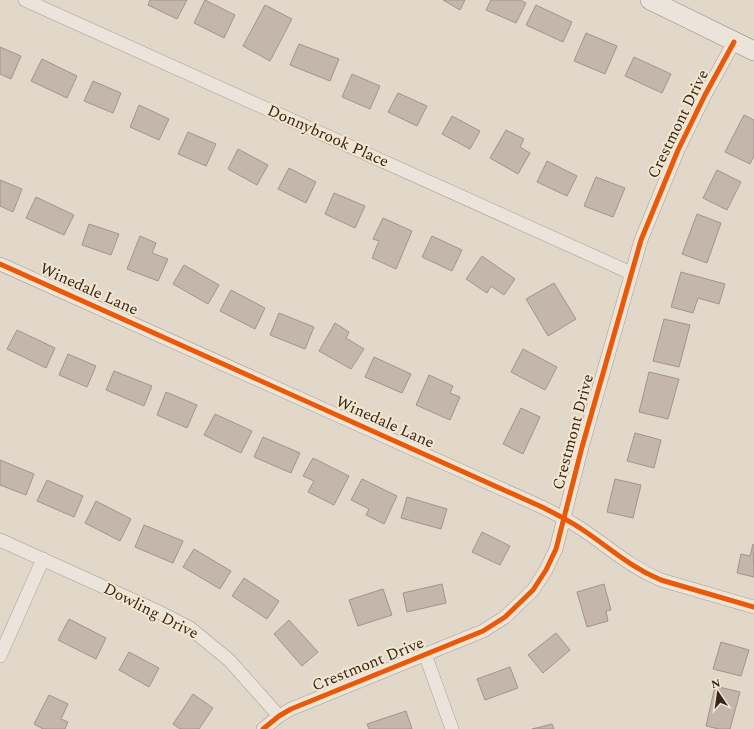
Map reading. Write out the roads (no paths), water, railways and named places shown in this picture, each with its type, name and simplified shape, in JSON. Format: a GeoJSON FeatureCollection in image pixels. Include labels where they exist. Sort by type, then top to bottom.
{"type":"FeatureCollection","features":[{"type":"Feature","properties":{"kind":"street","name":"Donnybrook Place"},"geometry":{"type":"LineString","coordinates":[[25,0],[631,273]]}},
{"type":"Feature","properties":{"kind":"street"},"geometry":{"type":"LineString","coordinates":[[650,0],[754,51]]}},
{"type":"Feature","properties":{"kind":"street","name":"Crestmont Drive"},"geometry":{"type":"LineString","coordinates":[[263,729],[279,716],[291,709],[489,628],[505,617],[524,599],[546,570],[556,549],[641,240],[675,157],[705,95],[734,42]]}},
{"type":"Feature","properties":{"kind":"street","name":"Winedale Lane"},"geometry":{"type":"LineString","coordinates":[[0,264],[564,518],[583,529],[620,558],[647,574],[661,580],[754,607]]}},
{"type":"Feature","properties":{"kind":"street","name":"Dowling Drive"},"geometry":{"type":"LineString","coordinates":[[0,540],[190,628],[205,638],[229,660],[279,716]]}},
{"type":"Feature","properties":{"kind":"street"},"geometry":{"type":"LineString","coordinates":[[0,656],[43,559]]}},
{"type":"Feature","properties":{"kind":"street"},"geometry":{"type":"LineString","coordinates":[[425,654],[452,729]]}}]}
